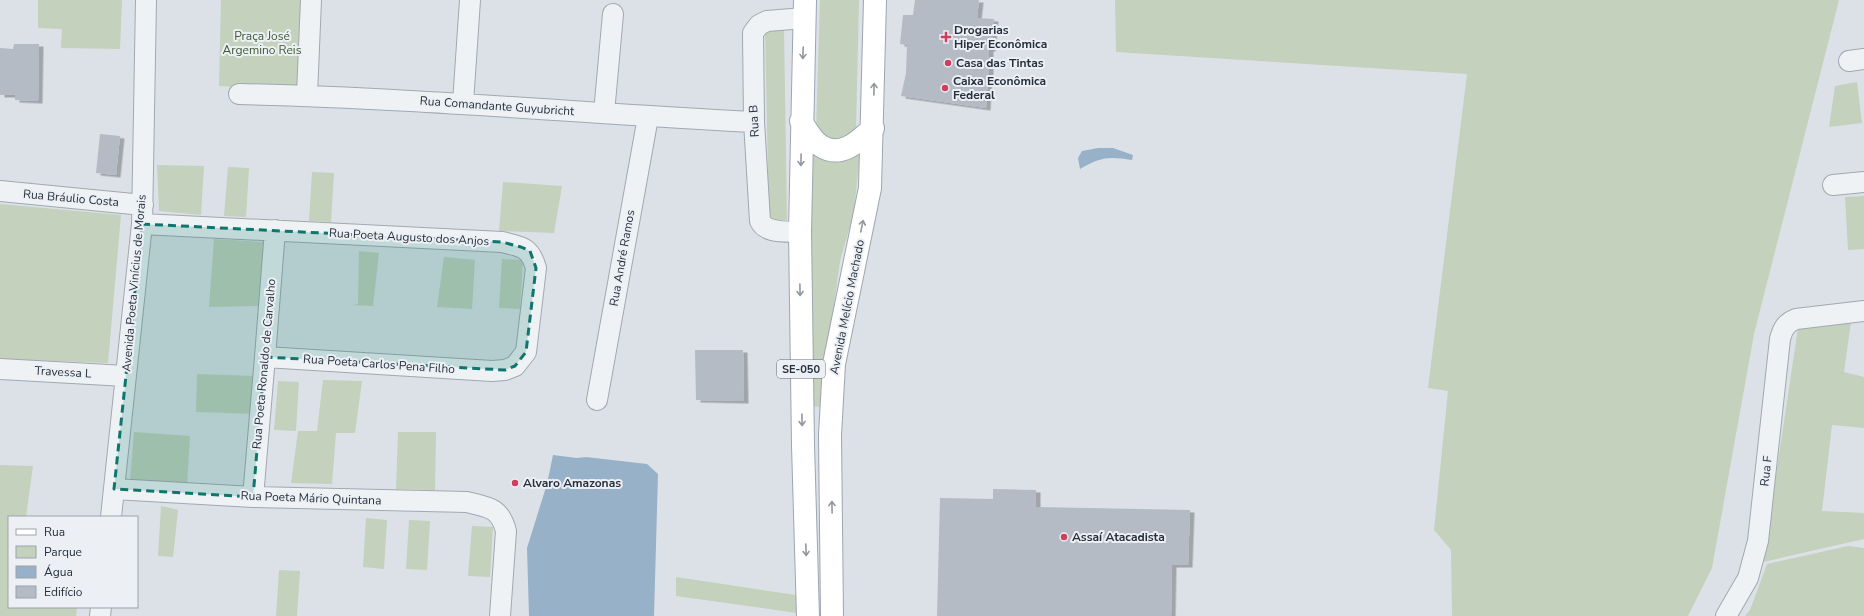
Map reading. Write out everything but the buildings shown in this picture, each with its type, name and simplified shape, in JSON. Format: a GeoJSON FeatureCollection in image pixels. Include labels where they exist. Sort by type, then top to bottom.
{"type":"FeatureCollection","features":[{"type":"Feature","properties":{"kind":"main road","name":"Avenida Melício Machado"},"geometry":{"type":"LineString","coordinates":[[832,616],[830,435],[834,364],[870,188],[873,128],[875,0]]}},
{"type":"Feature","properties":{"kind":"main road","name":"SE-050"},"geometry":{"type":"LineString","coordinates":[[804,9],[800,232],[802,445],[808,616]]}},
{"type":"Feature","properties":{"kind":"main road"},"geometry":{"type":"LineString","coordinates":[[801,121],[820,146],[832,150],[842,150],[857,143],[873,128]]}},
{"type":"Feature","properties":{"kind":"street","name":"Avenida Poeta Vinícius de Morais"},"geometry":{"type":"LineString","coordinates":[[111,516],[142,214],[146,0]]}},
{"type":"Feature","properties":{"kind":"street"},"geometry":{"type":"LineString","coordinates":[[307,95],[311,0]]}},
{"type":"Feature","properties":{"kind":"street"},"geometry":{"type":"LineString","coordinates":[[463,103],[470,0]]}},
{"type":"Feature","properties":{"kind":"street","name":"Rua B"},"geometry":{"type":"LineString","coordinates":[[800,232],[768,230],[760,221],[754,122],[753,33],[759,25],[767,21],[804,9]]}},
{"type":"Feature","properties":{"kind":"street"},"geometry":{"type":"LineString","coordinates":[[604,113],[613,14]]}},
{"type":"Feature","properties":{"kind":"street","name":"Rua Comandante Guyubricht"},"geometry":{"type":"LineString","coordinates":[[239,94],[307,95],[463,103],[754,122]]}},
{"type":"Feature","properties":{"kind":"street","name":"Rua André Ramos"},"geometry":{"type":"LineString","coordinates":[[597,400],[648,116]]}},
{"type":"Feature","properties":{"kind":"street"},"geometry":{"type":"LineString","coordinates":[[1833,185],[1864,182]]}},
{"type":"Feature","properties":{"kind":"street","name":"Rua Bráulio Costa"},"geometry":{"type":"LineString","coordinates":[[0,191],[142,214]]}},
{"type":"Feature","properties":{"kind":"street","name":"Rua Poeta Augusto dos Anjos"},"geometry":{"type":"LineString","coordinates":[[142,214],[274,230],[502,242],[530,251],[536,268],[526,352],[515,366],[505,370],[492,371]]}},
{"type":"Feature","properties":{"kind":"street","name":"Rua Poeta Ronaldo de Carvalho"},"geometry":{"type":"LineString","coordinates":[[253,497],[274,230]]}},
{"type":"Feature","properties":{"kind":"street","name":"Rua F"},"geometry":{"type":"LineString","coordinates":[[1726,616],[1748,578],[1758,541],[1780,339],[1783,328],[1788,322],[1796,319],[1864,310]]}},
{"type":"Feature","properties":{"kind":"street","name":"Rua Poeta Carlos Pena Filho"},"geometry":{"type":"LineString","coordinates":[[265,357],[492,371]]}},
{"type":"Feature","properties":{"kind":"street","name":"Travessa L"},"geometry":{"type":"LineString","coordinates":[[0,369],[126,376]]}},
{"type":"Feature","properties":{"kind":"street","name":"Rua Poeta Mário Quintana"},"geometry":{"type":"LineString","coordinates":[[114,489],[253,497],[467,502],[484,506],[497,511],[503,519],[506,531],[500,616]]}},
{"type":"Feature","properties":{"kind":"highlighted area"},"geometry":{"type":"Polygon","coordinates":[[[142,224],[502,242],[521,247],[530,251],[536,268],[526,352],[515,366],[505,370],[265,357],[253,497],[114,489],[142,224]]]}},
{"type":"Feature","properties":{"kind":"green space"},"geometry":{"type":"Polygon","coordinates":[[[38,0],[122,0],[120,49],[61,48],[62,29],[38,28],[38,0]]]}},
{"type":"Feature","properties":{"kind":"green space","name":"Praça José Argemino Reis"},"geometry":{"type":"Polygon","coordinates":[[[221,0],[304,0],[303,91],[219,86],[221,0]]]}},
{"type":"Feature","properties":{"kind":"green space"},"geometry":{"type":"Polygon","coordinates":[[[820,0],[859,0],[856,130],[849,139],[832,144],[816,130],[820,0]]]}},
{"type":"Feature","properties":{"kind":"green space"},"geometry":{"type":"Polygon","coordinates":[[[1115,0],[1839,0],[1754,334],[1712,568],[1688,616],[1452,616],[1451,550],[1434,530],[1448,391],[1428,388],[1467,74],[1116,52],[1115,0]]]}},
{"type":"Feature","properties":{"kind":"green space"},"geometry":{"type":"Polygon","coordinates":[[[773,28],[784,30],[787,220],[769,220],[765,31],[773,28]]]}},
{"type":"Feature","properties":{"kind":"green space"},"geometry":{"type":"Polygon","coordinates":[[[1857,82],[1862,123],[1829,127],[1835,86],[1857,82]]]}},
{"type":"Feature","properties":{"kind":"green space"},"geometry":{"type":"Polygon","coordinates":[[[804,150],[826,161],[832,162],[844,160],[860,152],[854,212],[840,261],[820,407],[811,406],[804,150]]]}},
{"type":"Feature","properties":{"kind":"green space"},"geometry":{"type":"Polygon","coordinates":[[[157,165],[204,166],[201,215],[159,211],[157,165]]]}},
{"type":"Feature","properties":{"kind":"green space"},"geometry":{"type":"Polygon","coordinates":[[[228,167],[249,168],[246,217],[224,216],[228,167]]]}},
{"type":"Feature","properties":{"kind":"green space"},"geometry":{"type":"Polygon","coordinates":[[[312,172],[334,173],[331,222],[309,221],[312,172]]]}},
{"type":"Feature","properties":{"kind":"green space"},"geometry":{"type":"Polygon","coordinates":[[[503,182],[562,186],[554,233],[499,231],[503,182]]]}},
{"type":"Feature","properties":{"kind":"green space"},"geometry":{"type":"Polygon","coordinates":[[[1864,196],[1864,249],[1848,250],[1845,197],[1864,196]]]}},
{"type":"Feature","properties":{"kind":"green space"},"geometry":{"type":"Polygon","coordinates":[[[0,204],[121,215],[108,363],[0,359],[0,204]]]}},
{"type":"Feature","properties":{"kind":"green space"},"geometry":{"type":"Polygon","coordinates":[[[214,239],[264,242],[261,306],[209,307],[214,239]]]}},
{"type":"Feature","properties":{"kind":"green space"},"geometry":{"type":"Polygon","coordinates":[[[359,251],[379,253],[373,306],[353,305],[358,304],[359,251]]]}},
{"type":"Feature","properties":{"kind":"green space"},"geometry":{"type":"Polygon","coordinates":[[[444,257],[475,260],[472,309],[437,307],[444,257]]]}},
{"type":"Feature","properties":{"kind":"green space"},"geometry":{"type":"Polygon","coordinates":[[[502,259],[523,260],[520,309],[499,308],[502,259]]]}},
{"type":"Feature","properties":{"kind":"green space"},"geometry":{"type":"Polygon","coordinates":[[[1851,322],[1844,372],[1864,377],[1864,428],[1832,425],[1822,511],[1864,513],[1864,539],[1763,562],[1798,328],[1851,322]]]}},
{"type":"Feature","properties":{"kind":"green space"},"geometry":{"type":"Polygon","coordinates":[[[197,374],[255,376],[254,414],[196,412],[197,374]]]}},
{"type":"Feature","properties":{"kind":"green space"},"geometry":{"type":"Polygon","coordinates":[[[323,380],[362,381],[355,433],[336,433],[332,484],[291,483],[298,431],[317,431],[323,380]]]}},
{"type":"Feature","properties":{"kind":"green space"},"geometry":{"type":"Polygon","coordinates":[[[278,381],[299,382],[296,431],[274,430],[278,381]]]}},
{"type":"Feature","properties":{"kind":"green space"},"geometry":{"type":"Polygon","coordinates":[[[134,432],[190,436],[187,486],[130,481],[134,432]]]}},
{"type":"Feature","properties":{"kind":"green space"},"geometry":{"type":"Polygon","coordinates":[[[398,432],[436,432],[435,490],[396,489],[398,432]]]}},
{"type":"Feature","properties":{"kind":"green space"},"geometry":{"type":"Polygon","coordinates":[[[0,465],[33,466],[26,516],[8,516],[8,608],[77,608],[76,616],[0,616],[0,465]]]}},
{"type":"Feature","properties":{"kind":"green space"},"geometry":{"type":"Polygon","coordinates":[[[161,506],[178,510],[173,557],[158,556],[161,506]]]}},
{"type":"Feature","properties":{"kind":"green space"},"geometry":{"type":"Polygon","coordinates":[[[366,518],[387,520],[384,569],[363,567],[366,518]]]}},
{"type":"Feature","properties":{"kind":"green space"},"geometry":{"type":"Polygon","coordinates":[[[409,520],[430,521],[427,570],[406,569],[409,520]]]}},
{"type":"Feature","properties":{"kind":"green space"},"geometry":{"type":"Polygon","coordinates":[[[472,526],[493,527],[490,577],[468,576],[472,526]]]}},
{"type":"Feature","properties":{"kind":"green space"},"geometry":{"type":"Polygon","coordinates":[[[1848,546],[1864,548],[1864,616],[1745,616],[1750,610],[1767,564],[1848,546]]]}},
{"type":"Feature","properties":{"kind":"green space"},"geometry":{"type":"Polygon","coordinates":[[[279,570],[300,571],[297,616],[276,616],[279,570]]]}},
{"type":"Feature","properties":{"kind":"green space"},"geometry":{"type":"Polygon","coordinates":[[[676,577],[796,595],[797,613],[676,596],[676,577]]]}},
{"type":"Feature","properties":{"kind":"water"},"geometry":{"type":"Polygon","coordinates":[[[1098,148],[1113,148],[1133,155],[1132,160],[1105,158],[1080,169],[1078,158],[1082,151],[1098,148]]]}},
{"type":"Feature","properties":{"kind":"water"},"geometry":{"type":"Polygon","coordinates":[[[553,455],[647,464],[658,474],[654,616],[529,616],[527,548],[547,484],[553,455]]]}},
{"type":"Feature","properties":{"kind":"place","name":"Drogarias Hiper Econômica"},"geometry":{"type":"Point","coordinates":[946,37]}},
{"type":"Feature","properties":{"kind":"place","name":"Casa das Tintas"},"geometry":{"type":"Point","coordinates":[948,63]}},
{"type":"Feature","properties":{"kind":"place","name":"Caixa Econômica Federal"},"geometry":{"type":"Point","coordinates":[945,88]}},
{"type":"Feature","properties":{"kind":"place","name":"Alvaro Amazonas"},"geometry":{"type":"Point","coordinates":[515,483]}},
{"type":"Feature","properties":{"kind":"place","name":"Assaí Atacadista"},"geometry":{"type":"Point","coordinates":[1064,537]}}]}
